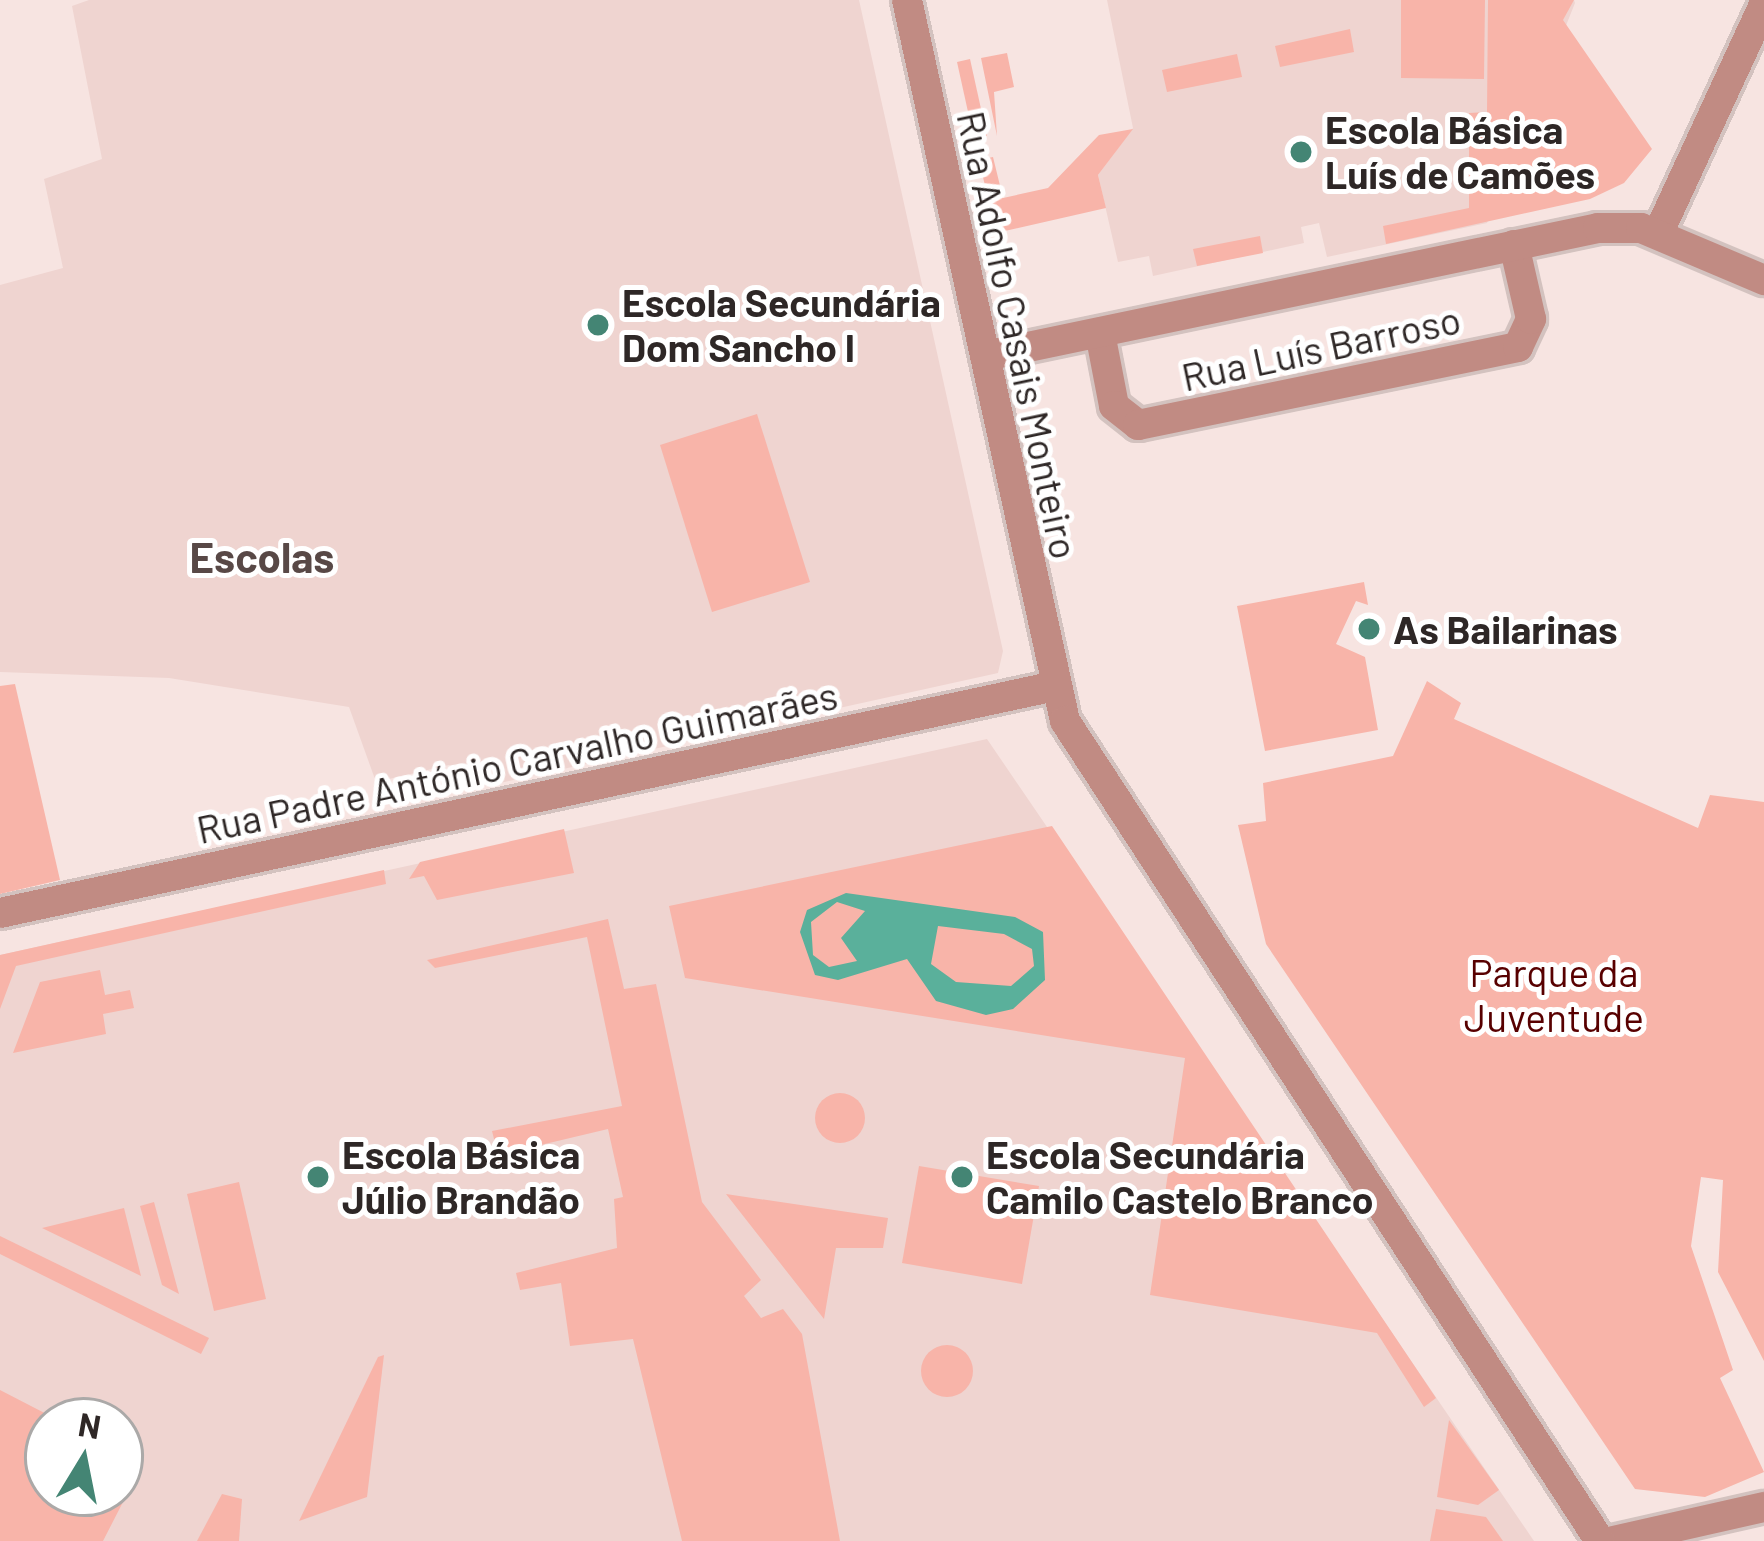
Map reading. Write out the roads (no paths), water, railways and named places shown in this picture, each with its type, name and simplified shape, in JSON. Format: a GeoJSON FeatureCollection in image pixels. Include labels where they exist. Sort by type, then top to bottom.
{"type":"FeatureCollection","features":[{"type":"Feature","properties":{"kind":"street","name":"Rua Adolfo Casais Monteiro"},"geometry":{"type":"LineString","coordinates":[[908,0],[1051,687],[1216,964],[1600,1541]]}},
{"type":"Feature","properties":{"kind":"street"},"geometry":{"type":"LineString","coordinates":[[1658,234],[1764,5]]}},
{"type":"Feature","properties":{"kind":"street","name":"Rua Luís Barroso"},"geometry":{"type":"LineString","coordinates":[[985,356],[1622,226],[1658,234],[1764,280]]}},
{"type":"Feature","properties":{"kind":"street","name":"Rua Luís Barroso"},"geometry":{"type":"LineString","coordinates":[[1100,333],[1114,406],[1138,425],[1518,347],[1531,319],[1514,245]]}},
{"type":"Feature","properties":{"kind":"street","name":"Rua Padre António Carvalho Guimarães"},"geometry":{"type":"LineString","coordinates":[[0,913],[1051,687]]}},
{"type":"Feature","properties":{"kind":"street"},"geometry":{"type":"LineString","coordinates":[[1613,1541],[1758,1509]]}},
{"type":"Feature","properties":{"kind":"street"},"geometry":{"type":"LineString","coordinates":[[1725,1541],[1758,1509]]}},
{"type":"Feature","properties":{"kind":"place","name":"Escola Básica Luís de Camões"},"geometry":{"type":"Point","coordinates":[1301,152]}},
{"type":"Feature","properties":{"kind":"place","name":"Escola Secundária Dom Sancho I"},"geometry":{"type":"Point","coordinates":[598,325]}},
{"type":"Feature","properties":{"kind":"place","name":"As Bailarinas"},"geometry":{"type":"Point","coordinates":[1369,629]}},
{"type":"Feature","properties":{"kind":"place","name":"Escola Básica Júlio Brandão"},"geometry":{"type":"Point","coordinates":[318,1177]}},
{"type":"Feature","properties":{"kind":"place","name":"Escola Secundária Camilo Castelo Branco"},"geometry":{"type":"Point","coordinates":[962,1177]}},
{"type":"Feature","properties":{"kind":"district","name":"Escolas"},"geometry":{"type":"Point","coordinates":[262,556]}},
{"type":"Feature","properties":{"kind":"park label","name":"Parque da Juventude"},"geometry":{"type":"Point","coordinates":[1554,996]}}]}
